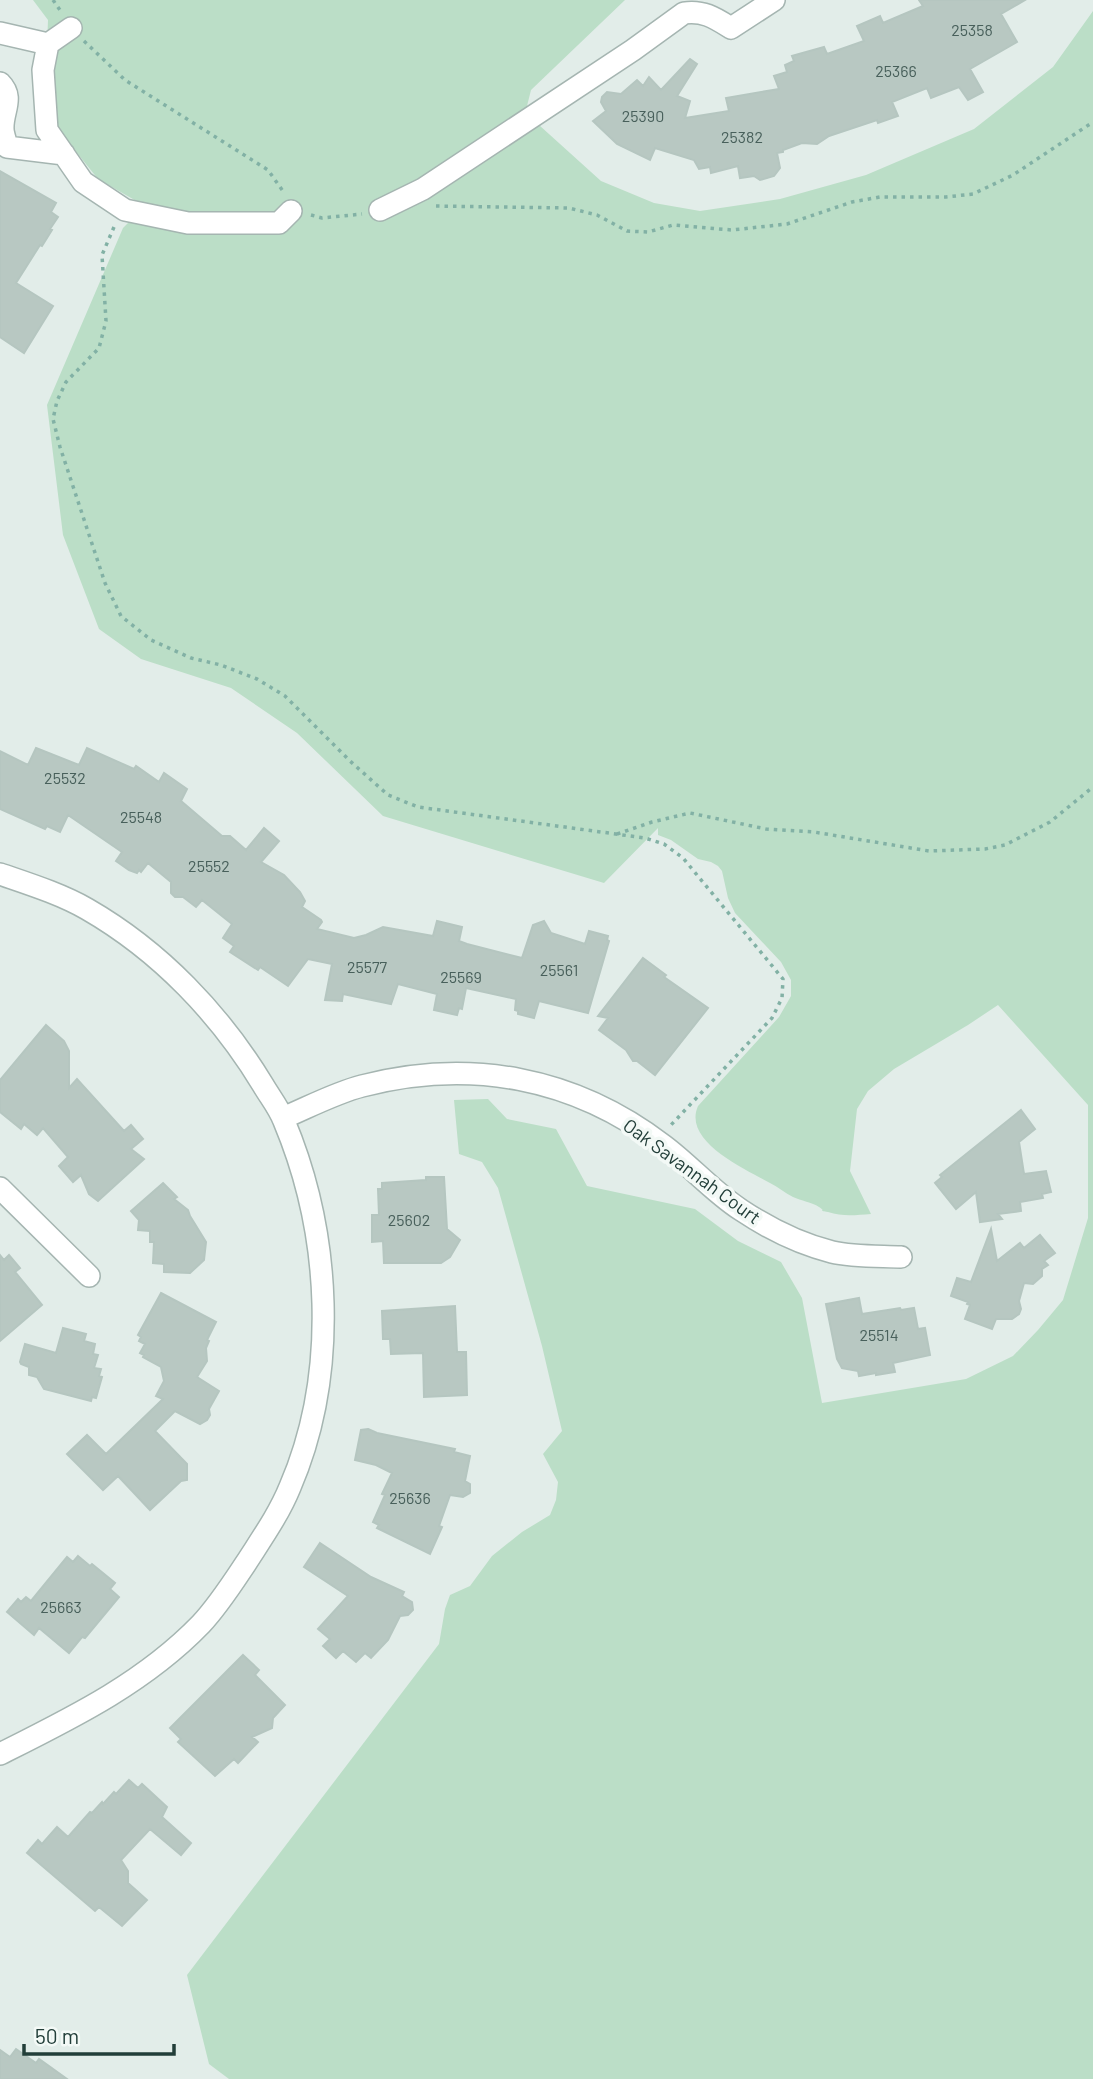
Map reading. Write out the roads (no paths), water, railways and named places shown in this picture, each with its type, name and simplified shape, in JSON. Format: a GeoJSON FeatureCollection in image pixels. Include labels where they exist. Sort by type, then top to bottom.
{"type":"FeatureCollection","features":[{"type":"Feature","properties":{"kind":"street"},"geometry":{"type":"LineString","coordinates":[[380,210],[423,189],[634,50],[684,13],[711,16],[731,28],[774,0]]}},
{"type":"Feature","properties":{"kind":"street"},"geometry":{"type":"LineString","coordinates":[[0,33],[48,44],[71,29]]}},
{"type":"Feature","properties":{"kind":"street"},"geometry":{"type":"LineString","coordinates":[[48,44],[44,70],[47,130],[83,182],[125,210],[188,223],[279,223],[291,211]]}},
{"type":"Feature","properties":{"kind":"street"},"geometry":{"type":"LineString","coordinates":[[0,83],[6,89],[8,103],[3,129],[7,146],[64,154]]}},
{"type":"Feature","properties":{"kind":"street"},"geometry":{"type":"LineString","coordinates":[[0,874],[85,908],[136,941],[191,991],[234,1039],[283,1118],[311,1203],[321,1272],[319,1374],[310,1425],[291,1486],[271,1524],[232,1585],[202,1623],[163,1658],[110,1697],[0,1754]]}},
{"type":"Feature","properties":{"kind":"street","name":"Oak Savannah Court"},"geometry":{"type":"LineString","coordinates":[[283,1118],[360,1087],[443,1072],[477,1072],[557,1087],[611,1113],[656,1140],[739,1209],[793,1239],[834,1253],[901,1257]]}},
{"type":"Feature","properties":{"kind":"street"},"geometry":{"type":"LineString","coordinates":[[0,1188],[89,1276]]}}]}
